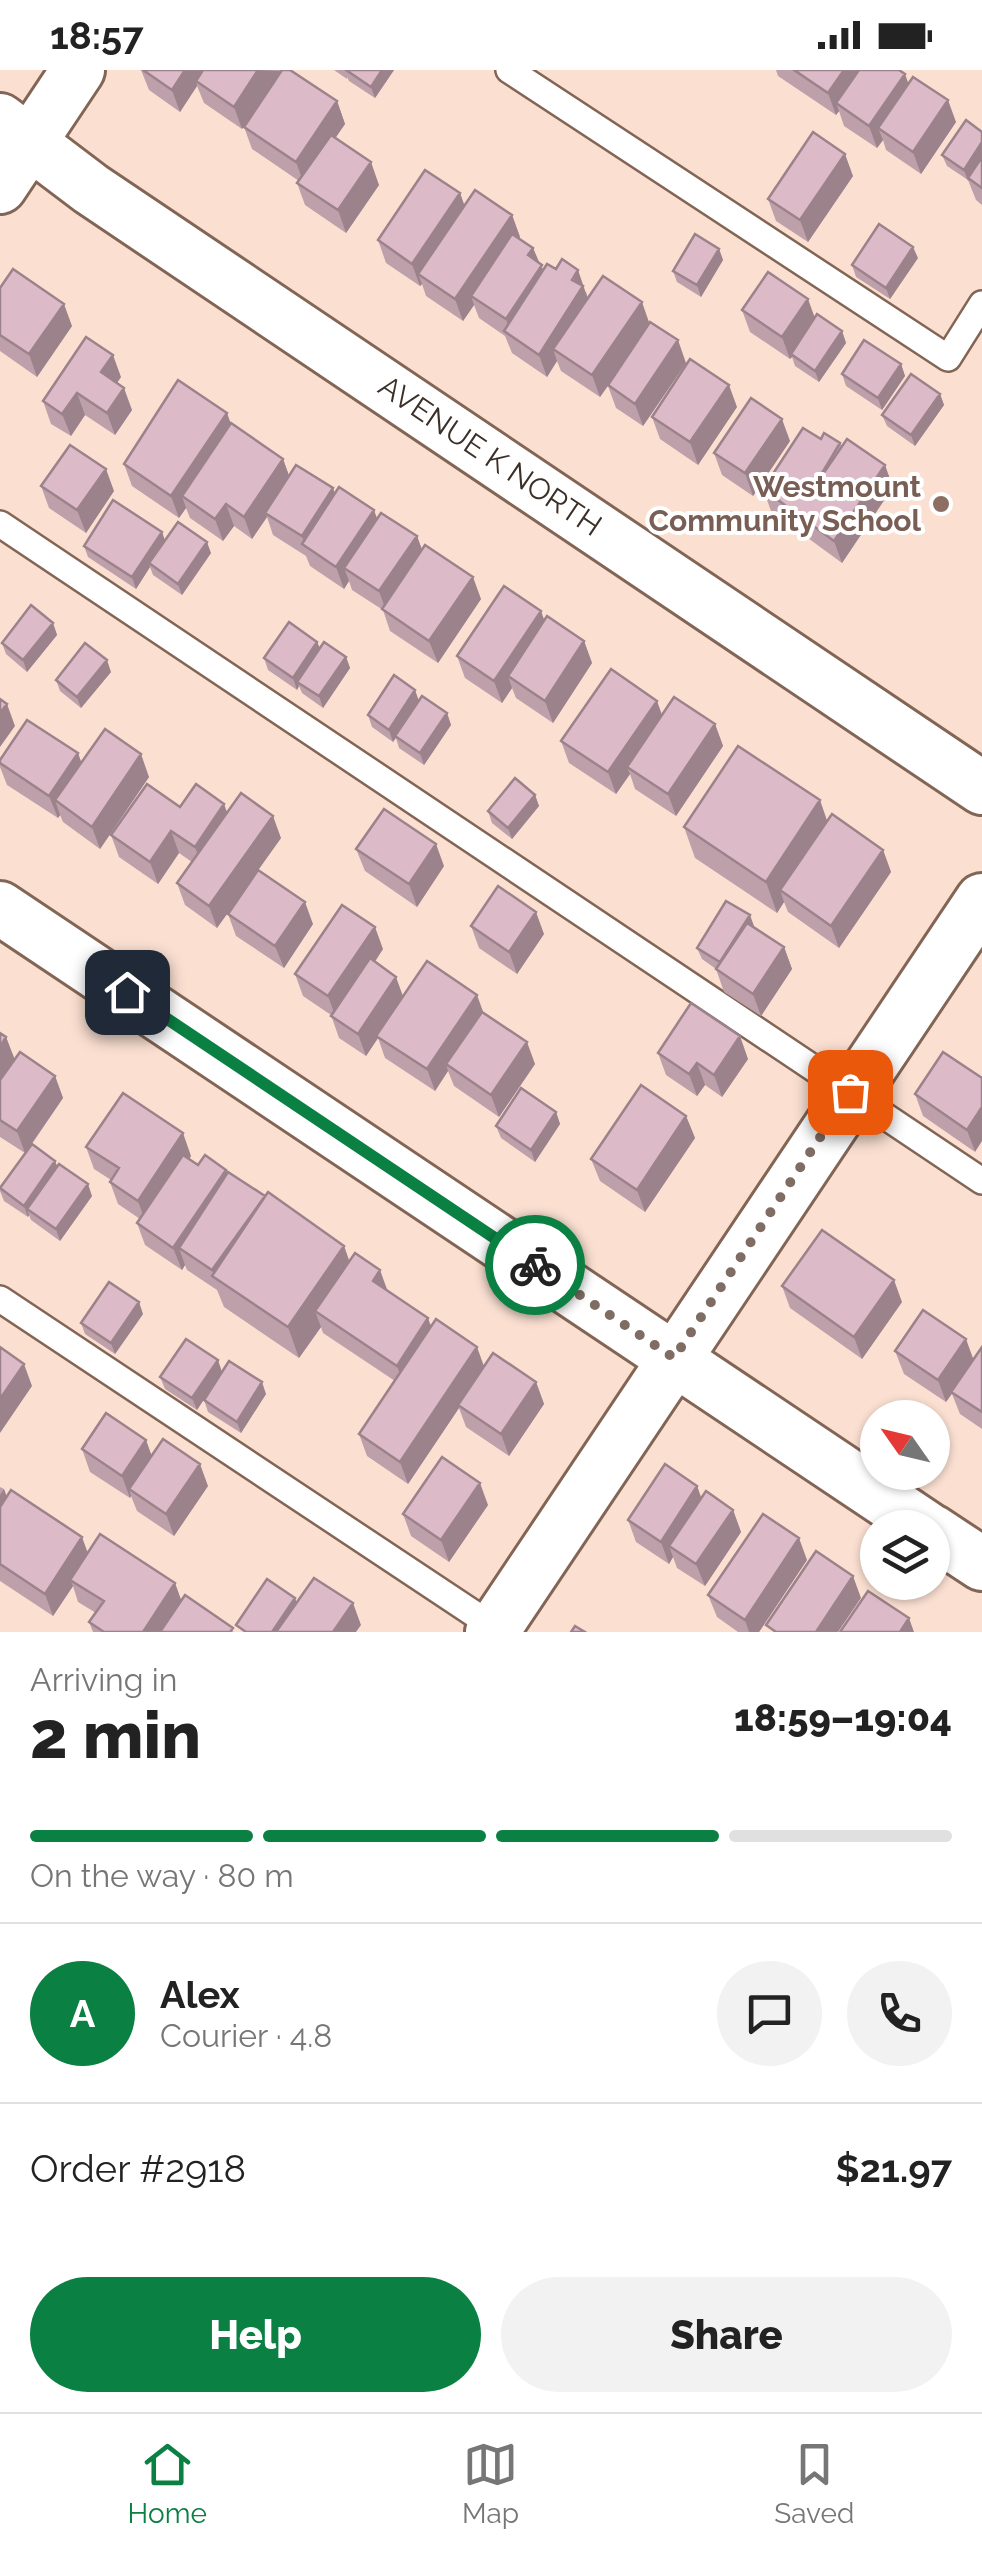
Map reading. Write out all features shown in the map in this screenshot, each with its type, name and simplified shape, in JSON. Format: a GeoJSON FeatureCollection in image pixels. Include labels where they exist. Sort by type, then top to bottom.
{"type":"FeatureCollection","features":[{"type":"Feature","properties":{"kind":"street"},"geometry":{"type":"LineString","coordinates":[[0,187],[16,132],[78,70]]}},
{"type":"Feature","properties":{"kind":"street","name":"AVENUE K NORTH"},"geometry":{"type":"LineString","coordinates":[[16,132],[90,190],[982,788]]}},
{"type":"Feature","properties":{"kind":"street"},"geometry":{"type":"LineString","coordinates":[[496,1630],[850,1092],[982,900]]}},
{"type":"Feature","properties":{"kind":"street"},"geometry":{"type":"LineString","coordinates":[[0,908],[902,1510]]}},
{"type":"Feature","properties":{"kind":"street"},"geometry":{"type":"LineString","coordinates":[[950,1542],[982,1564]]}},
{"type":"Feature","properties":{"kind":"lane"},"geometry":{"type":"LineString","coordinates":[[509,70],[948,358],[982,304]]}},
{"type":"Feature","properties":{"kind":"lane"},"geometry":{"type":"LineString","coordinates":[[0,524],[982,1181]]}},
{"type":"Feature","properties":{"kind":"lane"},"geometry":{"type":"LineString","coordinates":[[0,1299],[496,1630]]}},
{"type":"Feature","properties":{"kind":"building"},"geometry":{"type":"Polygon","coordinates":[[[143,70],[185,70],[172,90],[143,70]]]}},
{"type":"Feature","properties":{"kind":"building"},"geometry":{"type":"Polygon","coordinates":[[[203,70],[258,70],[234,107],[196,81],[203,70]]]}},
{"type":"Feature","properties":{"kind":"building"},"geometry":{"type":"Polygon","coordinates":[[[282,70],[290,70],[337,101],[296,162],[244,127],[282,70]]]}},
{"type":"Feature","properties":{"kind":"building"},"geometry":{"type":"Polygon","coordinates":[[[346,70],[382,70],[371,87],[346,70]]]}},
{"type":"Feature","properties":{"kind":"building"},"geometry":{"type":"Polygon","coordinates":[[[794,70],[844,70],[828,93],[794,70]]]}},
{"type":"Feature","properties":{"kind":"building"},"geometry":{"type":"Polygon","coordinates":[[[859,70],[899,70],[905,74],[869,126],[836,103],[859,70]]]}},
{"type":"Feature","properties":{"kind":"building"},"geometry":{"type":"Polygon","coordinates":[[[913,77],[948,100],[913,152],[878,128],[913,77]]]}},
{"type":"Feature","properties":{"kind":"building"},"geometry":{"type":"Polygon","coordinates":[[[966,120],[982,132],[982,142],[964,170],[942,155],[966,120]]]}},
{"type":"Feature","properties":{"kind":"building"},"geometry":{"type":"Polygon","coordinates":[[[813,132],[845,154],[800,220],[768,199],[813,132]]]}},
{"type":"Feature","properties":{"kind":"building"},"geometry":{"type":"Polygon","coordinates":[[[331,135],[371,162],[338,210],[297,183],[331,135]]]}},
{"type":"Feature","properties":{"kind":"building"},"geometry":{"type":"Polygon","coordinates":[[[982,157],[982,188],[968,178],[982,157]]]}},
{"type":"Feature","properties":{"kind":"building"},"geometry":{"type":"Polygon","coordinates":[[[425,170],[460,193],[412,264],[378,240],[425,170]]]}},
{"type":"Feature","properties":{"kind":"building"},"geometry":{"type":"Polygon","coordinates":[[[475,190],[512,215],[455,299],[418,274],[475,190]]]}},
{"type":"Feature","properties":{"kind":"building"},"geometry":{"type":"Polygon","coordinates":[[[879,224],[913,247],[886,288],[852,265],[879,224]]]}},
{"type":"Feature","properties":{"kind":"building"},"geometry":{"type":"Polygon","coordinates":[[[512,234],[533,248],[528,255],[542,265],[506,319],[471,296],[512,234]]]}},
{"type":"Feature","properties":{"kind":"building"},"geometry":{"type":"Polygon","coordinates":[[[695,234],[719,249],[697,285],[673,271],[695,234]]]}},
{"type":"Feature","properties":{"kind":"building"},"geometry":{"type":"Polygon","coordinates":[[[562,259],[578,270],[572,280],[583,286],[539,355],[504,331],[547,264],[556,269],[562,259]]]}},
{"type":"Feature","properties":{"kind":"building"},"geometry":{"type":"Polygon","coordinates":[[[13,269],[64,304],[29,354],[0,335],[0,288],[13,269]]]}},
{"type":"Feature","properties":{"kind":"building"},"geometry":{"type":"Polygon","coordinates":[[[768,272],[808,299],[782,337],[742,310],[768,272]]]}},
{"type":"Feature","properties":{"kind":"building"},"geometry":{"type":"Polygon","coordinates":[[[603,276],[642,302],[592,375],[553,349],[603,276]]]}},
{"type":"Feature","properties":{"kind":"building"},"geometry":{"type":"Polygon","coordinates":[[[817,314],[842,331],[815,371],[791,354],[817,314]]]}},
{"type":"Feature","properties":{"kind":"building"},"geometry":{"type":"Polygon","coordinates":[[[650,322],[678,340],[635,404],[608,385],[650,322]]]}},
{"type":"Feature","properties":{"kind":"building"},"geometry":{"type":"Polygon","coordinates":[[[86,337],[113,355],[101,372],[124,388],[107,413],[77,393],[62,414],[43,401],[86,337]]]}},
{"type":"Feature","properties":{"kind":"building"},"geometry":{"type":"Polygon","coordinates":[[[864,340],[901,364],[878,398],[842,374],[864,340]]]}},
{"type":"Feature","properties":{"kind":"building"},"geometry":{"type":"Polygon","coordinates":[[[690,359],[729,385],[690,442],[652,417],[690,359]]]}},
{"type":"Feature","properties":{"kind":"building"},"geometry":{"type":"Polygon","coordinates":[[[911,374],[940,394],[911,435],[882,415],[911,374]]]}},
{"type":"Feature","properties":{"kind":"building"},"geometry":{"type":"Polygon","coordinates":[[[178,380],[227,413],[171,496],[124,464],[178,380]]]}},
{"type":"Feature","properties":{"kind":"building"},"geometry":{"type":"Polygon","coordinates":[[[751,398],[782,419],[745,473],[714,453],[751,398]]]}},
{"type":"Feature","properties":{"kind":"building"},"geometry":{"type":"Polygon","coordinates":[[[231,423],[283,459],[244,517],[226,504],[215,519],[182,496],[231,423]]]}},
{"type":"Feature","properties":{"kind":"building"},"geometry":{"type":"Polygon","coordinates":[[[803,428],[821,439],[824,433],[840,443],[812,490],[847,439],[885,465],[834,541],[763,489],[803,428]]]}},
{"type":"Feature","properties":{"kind":"building"},"geometry":{"type":"Polygon","coordinates":[[[70,445],[106,469],[77,510],[41,486],[70,445]]]}},
{"type":"Feature","properties":{"kind":"building"},"geometry":{"type":"Polygon","coordinates":[[[296,465],[333,488],[302,536],[265,513],[296,465]]]}},
{"type":"Feature","properties":{"kind":"building"},"geometry":{"type":"Polygon","coordinates":[[[339,487],[374,510],[336,567],[302,544],[339,487]]]}},
{"type":"Feature","properties":{"kind":"building"},"geometry":{"type":"Polygon","coordinates":[[[113,500],[162,532],[132,577],[84,546],[113,500]]]}},
{"type":"Feature","properties":{"kind":"building"},"geometry":{"type":"Polygon","coordinates":[[[381,513],[417,536],[379,591],[344,568],[381,513]]]}},
{"type":"Feature","properties":{"kind":"building"},"geometry":{"type":"Polygon","coordinates":[[[178,522],[207,542],[178,584],[149,563],[178,522]]]}},
{"type":"Feature","properties":{"kind":"building"},"geometry":{"type":"Polygon","coordinates":[[[425,545],[473,577],[429,641],[382,609],[425,545]]]}},
{"type":"Feature","properties":{"kind":"building"},"geometry":{"type":"Polygon","coordinates":[[[504,586],[541,611],[494,681],[457,656],[504,586]]]}},
{"type":"Feature","properties":{"kind":"building"},"geometry":{"type":"Polygon","coordinates":[[[31,605],[53,623],[23,660],[2,643],[31,605]]]}},
{"type":"Feature","properties":{"kind":"building"},"geometry":{"type":"Polygon","coordinates":[[[547,616],[584,641],[545,701],[508,676],[547,616]]]}},
{"type":"Feature","properties":{"kind":"building"},"geometry":{"type":"Polygon","coordinates":[[[289,622],[317,642],[293,678],[264,658],[289,622]]]}},
{"type":"Feature","properties":{"kind":"building"},"geometry":{"type":"Polygon","coordinates":[[[324,642],[346,657],[319,696],[297,682],[324,642]]]}},
{"type":"Feature","properties":{"kind":"building"},"geometry":{"type":"Polygon","coordinates":[[[85,643],[107,660],[77,697],[56,680],[85,643]]]}},
{"type":"Feature","properties":{"kind":"building"},"geometry":{"type":"Polygon","coordinates":[[[611,669],[657,701],[608,772],[561,741],[611,669]]]}},
{"type":"Feature","properties":{"kind":"building"},"geometry":{"type":"Polygon","coordinates":[[[394,675],[415,690],[389,730],[368,715],[394,675]]]}},
{"type":"Feature","properties":{"kind":"building"},"geometry":{"type":"Polygon","coordinates":[[[422,696],[447,713],[420,753],[395,736],[422,696]]]}},
{"type":"Feature","properties":{"kind":"building"},"geometry":{"type":"Polygon","coordinates":[[[674,697],[715,724],[668,794],[627,767],[674,697]]]}},
{"type":"Feature","properties":{"kind":"building"},"geometry":{"type":"Polygon","coordinates":[[[27,720],[78,753],[49,796],[0,763],[27,720]]]}},
{"type":"Feature","properties":{"kind":"building"},"geometry":{"type":"Polygon","coordinates":[[[105,729],[141,754],[92,827],[55,800],[105,729]]]}},
{"type":"Feature","properties":{"kind":"building"},"geometry":{"type":"Polygon","coordinates":[[[738,746],[820,800],[766,882],[684,827],[738,746]]]}},
{"type":"Feature","properties":{"kind":"building"},"geometry":{"type":"Polygon","coordinates":[[[515,778],[535,795],[508,828],[488,811],[515,778]]]}},
{"type":"Feature","properties":{"kind":"building"},"geometry":{"type":"Polygon","coordinates":[[[147,784],[180,807],[196,784],[224,804],[195,847],[171,831],[150,862],[111,835],[147,784]]]}},
{"type":"Feature","properties":{"kind":"building"},"geometry":{"type":"Polygon","coordinates":[[[241,793],[273,816],[209,906],[177,883],[241,793]]]}},
{"type":"Feature","properties":{"kind":"building"},"geometry":{"type":"Polygon","coordinates":[[[384,809],[436,844],[409,884],[356,849],[384,809]]]}},
{"type":"Feature","properties":{"kind":"building"},"geometry":{"type":"Polygon","coordinates":[[[832,814],[883,850],[831,926],[780,890],[832,814]]]}},
{"type":"Feature","properties":{"kind":"building"},"geometry":{"type":"Polygon","coordinates":[[[258,870],[305,902],[275,946],[228,914],[258,870]]]}},
{"type":"Feature","properties":{"kind":"building"},"geometry":{"type":"Polygon","coordinates":[[[498,886],[536,912],[509,952],[471,926],[498,886]]]}},
{"type":"Feature","properties":{"kind":"building"},"geometry":{"type":"Polygon","coordinates":[[[726,901],[750,915],[720,962],[697,948],[726,901]]]}},
{"type":"Feature","properties":{"kind":"building"},"geometry":{"type":"Polygon","coordinates":[[[342,905],[375,927],[328,996],[295,974],[342,905]]]}},
{"type":"Feature","properties":{"kind":"building"},"geometry":{"type":"Polygon","coordinates":[[[747,923],[784,947],[753,994],[716,969],[747,923]]]}},
{"type":"Feature","properties":{"kind":"building"},"geometry":{"type":"Polygon","coordinates":[[[370,958],[396,977],[358,1034],[331,1016],[370,958]]]}},
{"type":"Feature","properties":{"kind":"building"},"geometry":{"type":"Polygon","coordinates":[[[427,961],[477,995],[427,1069],[376,1036],[427,961]]]}},
{"type":"Feature","properties":{"kind":"building"},"geometry":{"type":"Polygon","coordinates":[[[691,1003],[740,1036],[714,1075],[697,1063],[689,1074],[658,1053],[691,1003]]]}},
{"type":"Feature","properties":{"kind":"building"},"geometry":{"type":"Polygon","coordinates":[[[482,1012],[527,1042],[491,1095],[446,1064],[482,1012]]]}},
{"type":"Feature","properties":{"kind":"building"},"geometry":{"type":"Polygon","coordinates":[[[20,1052],[55,1076],[17,1131],[0,1120],[0,1080],[20,1052]]]}},
{"type":"Feature","properties":{"kind":"building"},"geometry":{"type":"Polygon","coordinates":[[[943,1052],[982,1078],[982,1107],[967,1130],[915,1094],[943,1052]]]}},
{"type":"Feature","properties":{"kind":"building"},"geometry":{"type":"Polygon","coordinates":[[[641,1085],[686,1116],[637,1190],[591,1159],[641,1085]]]}},
{"type":"Feature","properties":{"kind":"building"},"geometry":{"type":"Polygon","coordinates":[[[521,1088],[556,1112],[531,1150],[496,1126],[521,1088]]]}},
{"type":"Feature","properties":{"kind":"building"},"geometry":{"type":"Polygon","coordinates":[[[123,1093],[183,1133],[138,1201],[110,1182],[119,1168],[86,1147],[123,1093]]]}},
{"type":"Feature","properties":{"kind":"building"},"geometry":{"type":"Polygon","coordinates":[[[32,1144],[55,1161],[24,1206],[0,1188],[32,1144]]]}},
{"type":"Feature","properties":{"kind":"building"},"geometry":{"type":"Polygon","coordinates":[[[183,1155],[198,1165],[205,1155],[226,1170],[173,1248],[137,1223],[183,1155]]]}},
{"type":"Feature","properties":{"kind":"building"},"geometry":{"type":"Polygon","coordinates":[[[59,1164],[88,1184],[56,1229],[27,1209],[59,1164]]]}},
{"type":"Feature","properties":{"kind":"building"},"geometry":{"type":"Polygon","coordinates":[[[228,1172],[265,1196],[212,1270],[179,1248],[228,1172]]]}},
{"type":"Feature","properties":{"kind":"building"},"geometry":{"type":"Polygon","coordinates":[[[268,1192],[344,1246],[288,1327],[212,1276],[268,1192]]]}},
{"type":"Feature","properties":{"kind":"building"},"geometry":{"type":"Polygon","coordinates":[[[822,1230],[894,1280],[854,1337],[782,1286],[822,1230]]]}},
{"type":"Feature","properties":{"kind":"building"},"geometry":{"type":"Polygon","coordinates":[[[355,1253],[380,1270],[373,1281],[428,1318],[397,1366],[315,1311],[355,1253]]]}},
{"type":"Feature","properties":{"kind":"building"},"geometry":{"type":"Polygon","coordinates":[[[109,1282],[139,1302],[111,1343],[81,1323],[109,1282]]]}},
{"type":"Feature","properties":{"kind":"building"},"geometry":{"type":"Polygon","coordinates":[[[923,1310],[966,1339],[938,1380],[895,1351],[923,1310]]]}},
{"type":"Feature","properties":{"kind":"building"},"geometry":{"type":"Polygon","coordinates":[[[436,1319],[477,1347],[400,1462],[359,1434],[436,1319]]]}},
{"type":"Feature","properties":{"kind":"building"},"geometry":{"type":"Polygon","coordinates":[[[186,1339],[218,1360],[192,1398],[160,1377],[186,1339]]]}},
{"type":"Feature","properties":{"kind":"building"},"geometry":{"type":"Polygon","coordinates":[[[0,1347],[24,1364],[0,1399],[0,1347]]]}},
{"type":"Feature","properties":{"kind":"building"},"geometry":{"type":"Polygon","coordinates":[[[982,1347],[982,1412],[951,1392],[982,1347]]]}},
{"type":"Feature","properties":{"kind":"building"},"geometry":{"type":"Polygon","coordinates":[[[493,1353],[536,1382],[501,1434],[458,1405],[493,1353]]]}},
{"type":"Feature","properties":{"kind":"building"},"geometry":{"type":"Polygon","coordinates":[[[229,1361],[262,1382],[237,1422],[204,1400],[229,1361]]]}},
{"type":"Feature","properties":{"kind":"building"},"geometry":{"type":"Polygon","coordinates":[[[106,1413],[146,1440],[122,1476],[82,1449],[106,1413]]]}},
{"type":"Feature","properties":{"kind":"building"},"geometry":{"type":"Polygon","coordinates":[[[163,1439],[200,1464],[166,1514],[129,1489],[163,1439]]]}},
{"type":"Feature","properties":{"kind":"building"},"geometry":{"type":"Polygon","coordinates":[[[442,1457],[480,1483],[441,1540],[403,1514],[442,1457]]]}},
{"type":"Feature","properties":{"kind":"building"},"geometry":{"type":"Polygon","coordinates":[[[665,1464],[697,1486],[661,1542],[628,1520],[665,1464]]]}},
{"type":"Feature","properties":{"kind":"building"},"geometry":{"type":"Polygon","coordinates":[[[11,1490],[82,1537],[45,1594],[0,1564],[0,1507],[11,1490]]]}},
{"type":"Feature","properties":{"kind":"building"},"geometry":{"type":"Polygon","coordinates":[[[706,1491],[733,1510],[696,1564],[669,1546],[706,1491]]]}},
{"type":"Feature","properties":{"kind":"building"},"geometry":{"type":"Polygon","coordinates":[[[763,1514],[799,1538],[745,1620],[708,1595],[763,1514]]]}},
{"type":"Feature","properties":{"kind":"building"},"geometry":{"type":"Polygon","coordinates":[[[100,1534],[175,1583],[143,1632],[104,1632],[89,1622],[104,1601],[70,1580],[100,1534]]]}},
{"type":"Feature","properties":{"kind":"building"},"geometry":{"type":"Polygon","coordinates":[[[816,1551],[853,1576],[816,1632],[776,1632],[766,1625],[816,1551]]]}},
{"type":"Feature","properties":{"kind":"building"},"geometry":{"type":"Polygon","coordinates":[[[314,1578],[353,1603],[333,1632],[276,1632],[314,1578]]]}},
{"type":"Feature","properties":{"kind":"building"},"geometry":{"type":"Polygon","coordinates":[[[267,1579],[295,1598],[272,1632],[246,1632],[236,1625],[267,1579]]]}},
{"type":"Feature","properties":{"kind":"building"},"geometry":{"type":"Polygon","coordinates":[[[185,1595],[233,1628],[230,1632],[160,1632],[185,1595]]]}},
{"type":"Feature","properties":{"kind":"building"},"geometry":{"type":"Polygon","coordinates":[[[862,1600],[882,1600],[909,1618],[900,1632],[840,1632],[862,1600]]]}},
{"type":"Feature","properties":{"kind":"way so far"},"geometry":{"type":"LineString","coordinates":[[535,1265],[674,1358],[850,1092]]}},
{"type":"Feature","properties":{"kind":"place","name":"Westmount Community School"},"geometry":{"type":"Point","coordinates":[941,504]}},
{"type":"Feature","properties":{"kind":"route"},"geometry":{"type":"LineString","coordinates":[[127,992],[535,1265]]}}]}
